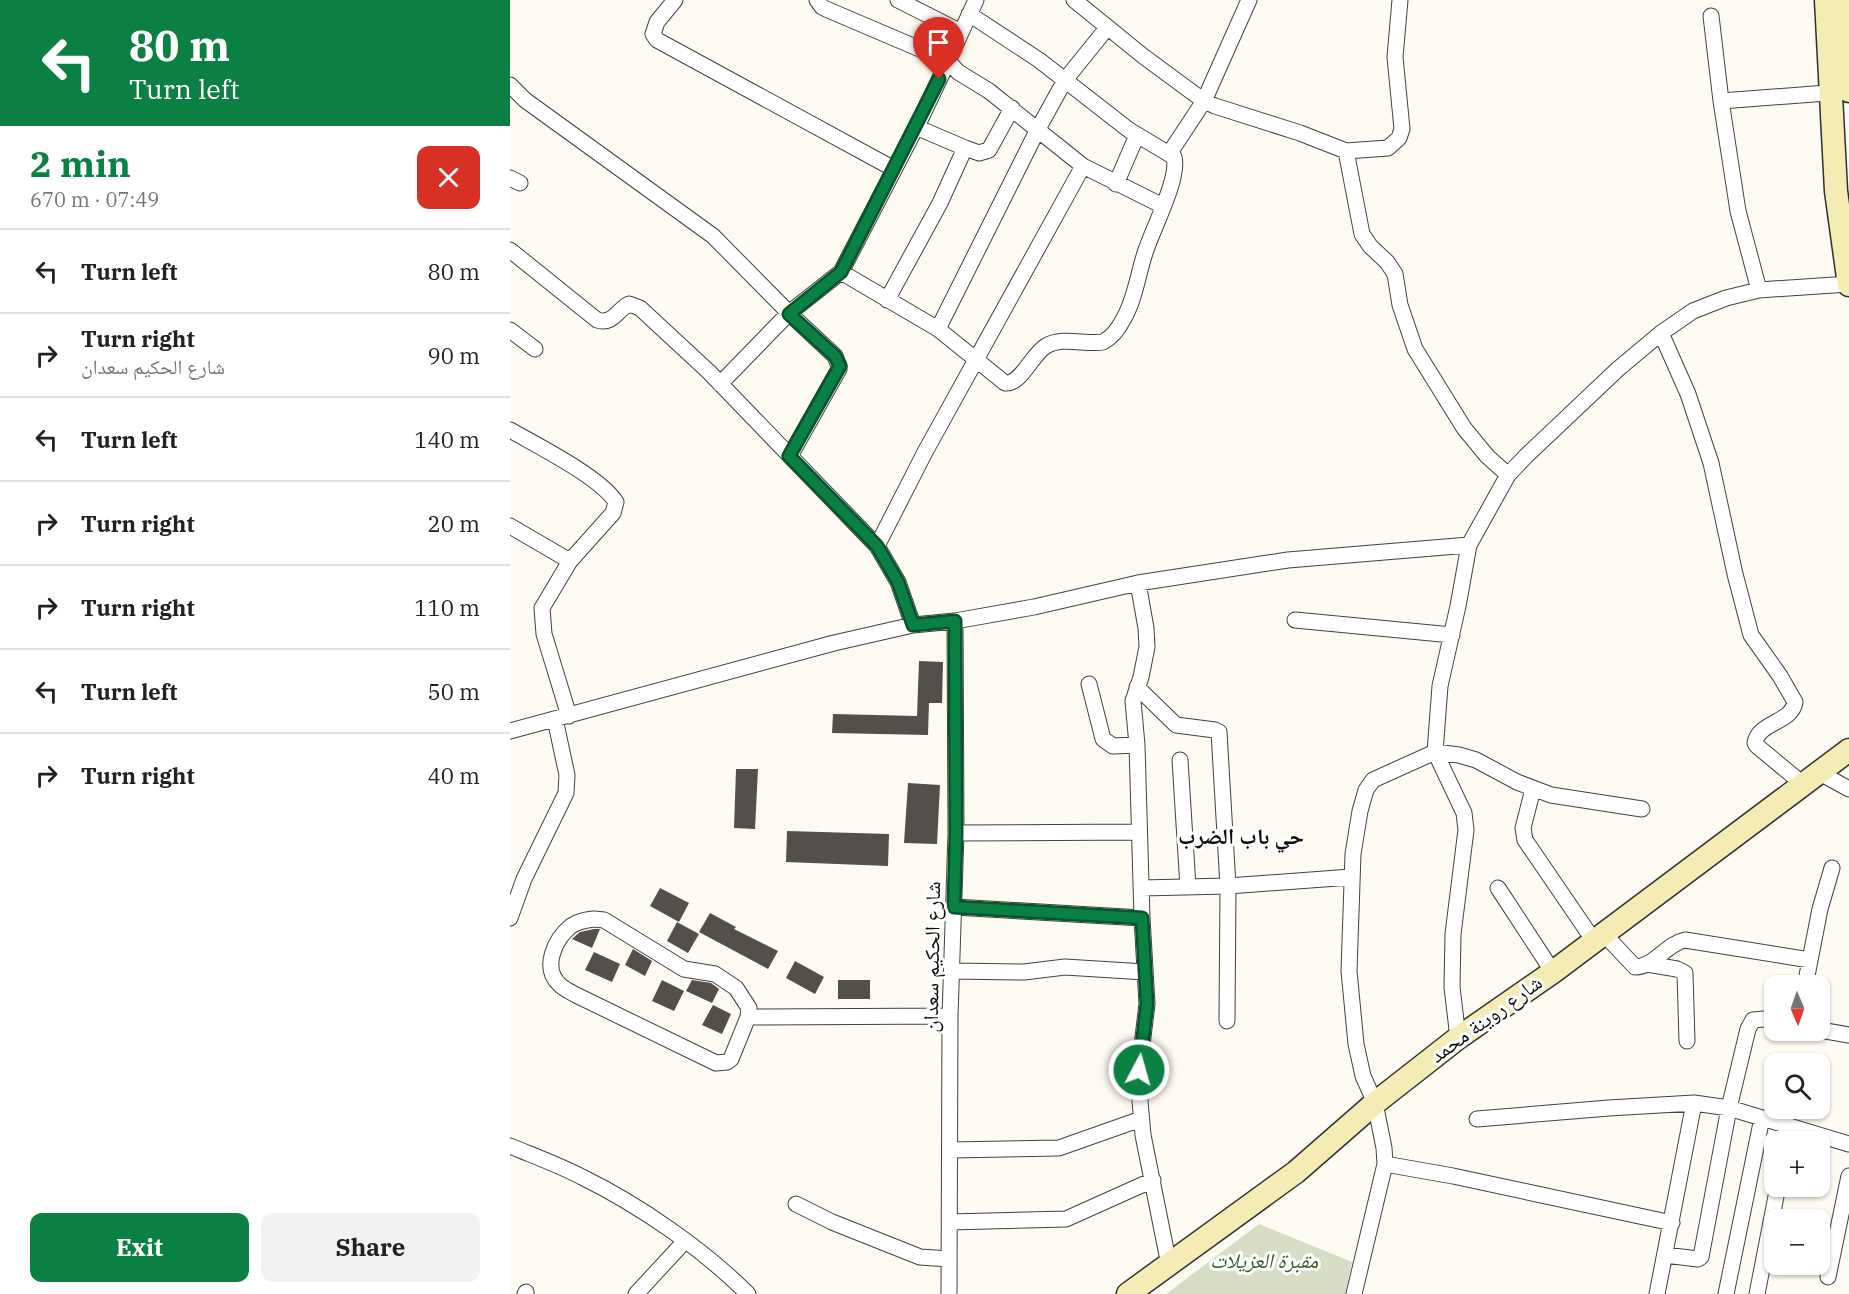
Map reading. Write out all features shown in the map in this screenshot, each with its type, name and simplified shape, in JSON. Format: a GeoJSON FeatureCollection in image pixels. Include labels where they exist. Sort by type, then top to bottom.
{"type":"FeatureCollection","features":[{"type":"Feature","properties":{"kind":"main road"},"geometry":{"type":"LineString","coordinates":[[1826,0],[1843,92]]}},
{"type":"Feature","properties":{"kind":"main road"},"geometry":{"type":"LineString","coordinates":[[1843,0],[1843,92],[1836,191],[1849,284]]}},
{"type":"Feature","properties":{"kind":"main road","name":"شارع روينة محمد"},"geometry":{"type":"LineString","coordinates":[[1128,1294],[1296,1172],[1375,1103],[1458,1038],[1599,938],[1849,750]]}},
{"type":"Feature","properties":{"kind":"street"},"geometry":{"type":"LineString","coordinates":[[675,0],[654,27],[653,34],[657,40],[894,169]]}},
{"type":"Feature","properties":{"kind":"street"},"geometry":{"type":"LineString","coordinates":[[817,0],[822,7],[948,61],[958,72],[989,91],[1083,166],[1163,206]]}},
{"type":"Feature","properties":{"kind":"street"},"geometry":{"type":"LineString","coordinates":[[898,0],[961,32]]}},
{"type":"Feature","properties":{"kind":"street"},"geometry":{"type":"LineString","coordinates":[[720,384],[789,314],[841,272],[916,127],[976,0]]}},
{"type":"Feature","properties":{"kind":"street"},"geometry":{"type":"LineString","coordinates":[[1074,0],[1107,28],[1204,101],[1346,151],[1388,148],[1399,138],[1402,129],[1395,57],[1400,0]]}},
{"type":"Feature","properties":{"kind":"street"},"geometry":{"type":"LineString","coordinates":[[1169,154],[1204,101],[1249,0]]}},
{"type":"Feature","properties":{"kind":"street"},"geometry":{"type":"LineString","coordinates":[[841,272],[938,329],[1005,383],[1010,384],[1046,345],[1056,342],[1096,343],[1110,338],[1131,304],[1146,250],[1172,180],[1176,160],[1137,135],[1039,60],[969,14]]}},
{"type":"Feature","properties":{"kind":"street"},"geometry":{"type":"LineString","coordinates":[[1711,16],[1738,211],[1759,290]]}},
{"type":"Feature","properties":{"kind":"street"},"geometry":{"type":"LineString","coordinates":[[938,329],[1065,80],[1107,28]]}},
{"type":"Feature","properties":{"kind":"street"},"geometry":{"type":"LineString","coordinates":[[510,84],[525,100],[541,112],[713,236],[789,314],[835,356],[840,366],[789,456]]}},
{"type":"Feature","properties":{"kind":"street"},"geometry":{"type":"LineString","coordinates":[[1721,101],[1843,92]]}},
{"type":"Feature","properties":{"kind":"street"},"geometry":{"type":"LineString","coordinates":[[916,127],[979,153],[989,150],[1011,108]]}},
{"type":"Feature","properties":{"kind":"street"},"geometry":{"type":"LineString","coordinates":[[1116,184],[1137,135]]}},
{"type":"Feature","properties":{"kind":"street"},"geometry":{"type":"LineString","coordinates":[[887,300],[940,202],[965,148]]}},
{"type":"Feature","properties":{"kind":"street"},"geometry":{"type":"LineString","coordinates":[[1346,151],[1362,234],[1395,274],[1400,305],[1414,349],[1464,428],[1487,456],[1508,475]]}},
{"type":"Feature","properties":{"kind":"street"},"geometry":{"type":"LineString","coordinates":[[877,546],[925,452],[1083,166]]}},
{"type":"Feature","properties":{"kind":"street"},"geometry":{"type":"LineString","coordinates":[[510,250],[597,320],[604,322],[612,320],[629,304],[640,308],[720,384],[877,546],[898,582],[913,625]]}},
{"type":"Feature","properties":{"kind":"street"},"geometry":{"type":"LineString","coordinates":[[1458,1038],[1452,987],[1453,944],[1457,888],[1466,830],[1464,813],[1436,752],[1440,686],[1469,545],[1508,475],[1618,369],[1661,333],[1693,311],[1726,298],[1759,290],[1849,284]]}},
{"type":"Feature","properties":{"kind":"street"},"geometry":{"type":"LineString","coordinates":[[510,330],[535,349]]}},
{"type":"Feature","properties":{"kind":"street"},"geometry":{"type":"LineString","coordinates":[[1661,333],[1688,394],[1711,463],[1751,635],[1796,702],[1791,712],[1758,733],[1755,743],[1812,779],[1849,789]]}},
{"type":"Feature","properties":{"kind":"street"},"geometry":{"type":"LineString","coordinates":[[510,430],[593,479],[610,493],[616,502],[613,513],[570,561],[542,608],[541,618],[562,717],[567,775],[566,793],[525,879],[510,918]]}},
{"type":"Feature","properties":{"kind":"street"},"geometry":{"type":"LineString","coordinates":[[510,526],[570,561]]}},
{"type":"Feature","properties":{"kind":"street"},"geometry":{"type":"LineString","coordinates":[[510,731],[834,643],[913,625],[955,621],[1138,583],[1288,560],[1469,545]]}},
{"type":"Feature","properties":{"kind":"street"},"geometry":{"type":"LineString","coordinates":[[1138,583],[1147,647],[1133,701],[1137,745],[1147,1004],[1139,1070],[1141,1119],[1168,1265]]}},
{"type":"Feature","properties":{"kind":"street"},"geometry":{"type":"LineString","coordinates":[[1295,620],[1452,635]]}},
{"type":"Feature","properties":{"kind":"street","name":"شارع الحكيم سعدان"},"geometry":{"type":"LineString","coordinates":[[950,1294],[950,1016],[956,833],[955,621]]}},
{"type":"Feature","properties":{"kind":"street"},"geometry":{"type":"LineString","coordinates":[[1089,684],[1103,739],[1113,746],[1137,745]]}},
{"type":"Feature","properties":{"kind":"street"},"geometry":{"type":"LineString","coordinates":[[1137,687],[1176,725],[1219,732],[1228,886],[1227,1021]]}},
{"type":"Feature","properties":{"kind":"street"},"geometry":{"type":"LineString","coordinates":[[1354,1294],[1385,1164],[1375,1103],[1364,1076],[1356,1044],[1348,971],[1352,877],[1360,811],[1365,790],[1373,780],[1436,752],[1476,760],[1533,789],[1569,799],[1642,809]]}},
{"type":"Feature","properties":{"kind":"street"},"geometry":{"type":"LineString","coordinates":[[1180,760],[1188,887]]}},
{"type":"Feature","properties":{"kind":"street"},"geometry":{"type":"LineString","coordinates":[[1533,789],[1523,828],[1525,840],[1599,938],[1633,966],[1641,967],[1672,944],[1685,940],[1810,960]]}},
{"type":"Feature","properties":{"kind":"street"},"geometry":{"type":"LineString","coordinates":[[956,833],[1139,832]]}},
{"type":"Feature","properties":{"kind":"street"},"geometry":{"type":"LineString","coordinates":[[1807,975],[1820,909],[1832,868]]}},
{"type":"Feature","properties":{"kind":"street"},"geometry":{"type":"LineString","coordinates":[[1141,888],[1228,886],[1352,877]]}},
{"type":"Feature","properties":{"kind":"street"},"geometry":{"type":"LineString","coordinates":[[1498,888],[1552,972]]}},
{"type":"Feature","properties":{"kind":"street"},"geometry":{"type":"LineString","coordinates":[[954,907],[1142,918]]}},
{"type":"Feature","properties":{"kind":"street"},"geometry":{"type":"LineString","coordinates":[[594,919],[604,920],[684,969],[715,974],[729,981],[749,1008],[748,1017],[731,1059],[727,1062],[716,1063],[560,985],[554,977],[550,959],[559,940],[573,924],[594,919]]}},
{"type":"Feature","properties":{"kind":"street"},"geometry":{"type":"LineString","coordinates":[[1647,964],[1677,969],[1685,973],[1687,1041]]}},
{"type":"Feature","properties":{"kind":"street"},"geometry":{"type":"LineString","coordinates":[[952,971],[1024,972],[1083,967],[1145,972]]}},
{"type":"Feature","properties":{"kind":"street"},"geometry":{"type":"LineString","coordinates":[[748,1017],[950,1016]]}},
{"type":"Feature","properties":{"kind":"street"},"geometry":{"type":"LineString","coordinates":[[1665,1255],[1698,1259],[1701,1257],[1729,1108],[1750,1023],[1757,1019],[1764,1020]]}},
{"type":"Feature","properties":{"kind":"street"},"geometry":{"type":"LineString","coordinates":[[1830,1032],[1849,1035]]}},
{"type":"Feature","properties":{"kind":"street"},"geometry":{"type":"LineString","coordinates":[[1657,1294],[1694,1103]]}},
{"type":"Feature","properties":{"kind":"street"},"geometry":{"type":"LineString","coordinates":[[1477,1119],[1694,1103],[1729,1108],[1762,1118],[1784,1131]]}},
{"type":"Feature","properties":{"kind":"street"},"geometry":{"type":"LineString","coordinates":[[1726,1294],[1762,1118]]}},
{"type":"Feature","properties":{"kind":"street"},"geometry":{"type":"LineString","coordinates":[[951,1150],[1059,1148],[1141,1119]]}},
{"type":"Feature","properties":{"kind":"street"},"geometry":{"type":"LineString","coordinates":[[1830,1141],[1849,1144]]}},
{"type":"Feature","properties":{"kind":"street"},"geometry":{"type":"LineString","coordinates":[[510,1146],[581,1176],[625,1201],[685,1241],[748,1294]]}},
{"type":"Feature","properties":{"kind":"street"},"geometry":{"type":"LineString","coordinates":[[1385,1164],[1453,1176],[1672,1223]]}},
{"type":"Feature","properties":{"kind":"street"},"geometry":{"type":"LineString","coordinates":[[1827,1277],[1845,1216],[1849,1176]]}},
{"type":"Feature","properties":{"kind":"street"},"geometry":{"type":"LineString","coordinates":[[950,1222],[1066,1219],[1153,1180]]}},
{"type":"Feature","properties":{"kind":"street"},"geometry":{"type":"LineString","coordinates":[[1757,1294],[1776,1197]]}},
{"type":"Feature","properties":{"kind":"street"},"geometry":{"type":"LineString","coordinates":[[796,1204],[832,1222],[920,1257],[949,1259]]}},
{"type":"Feature","properties":{"kind":"street"},"geometry":{"type":"LineString","coordinates":[[636,1294],[685,1241]]}},
{"type":"Feature","properties":{"kind":"green space","name":"مقبرة العزيلات"},"geometry":{"type":"Polygon","coordinates":[[[1259,1224],[1352,1262],[1345,1294],[1166,1294],[1259,1224]]]}},
{"type":"Feature","properties":{"kind":"building"},"geometry":{"type":"Polygon","coordinates":[[[919,661],[943,662],[942,703],[929,703],[928,735],[832,733],[833,714],[917,716],[919,661]]]}},
{"type":"Feature","properties":{"kind":"building"},"geometry":{"type":"Polygon","coordinates":[[[736,769],[758,769],[755,829],[734,828],[736,769]]]}},
{"type":"Feature","properties":{"kind":"building"},"geometry":{"type":"Polygon","coordinates":[[[908,783],[940,785],[937,844],[904,843],[908,783]]]}},
{"type":"Feature","properties":{"kind":"building"},"geometry":{"type":"Polygon","coordinates":[[[787,831],[889,834],[888,866],[786,862],[787,831]]]}},
{"type":"Feature","properties":{"kind":"building"},"geometry":{"type":"Polygon","coordinates":[[[660,888],[689,903],[679,922],[650,906],[660,888]]]}},
{"type":"Feature","properties":{"kind":"building"},"geometry":{"type":"Polygon","coordinates":[[[710,913],[736,927],[734,929],[778,951],[768,969],[699,932],[710,913]]]}},
{"type":"Feature","properties":{"kind":"building"},"geometry":{"type":"Polygon","coordinates":[[[677,922],[699,934],[688,953],[667,941],[677,922]]]}},
{"type":"Feature","properties":{"kind":"building"},"geometry":{"type":"Polygon","coordinates":[[[600,929],[592,948],[572,939],[580,932],[600,929]]]}},
{"type":"Feature","properties":{"kind":"building"},"geometry":{"type":"Polygon","coordinates":[[[633,949],[652,961],[645,976],[625,965],[633,949]]]}},
{"type":"Feature","properties":{"kind":"building"},"geometry":{"type":"Polygon","coordinates":[[[594,952],[620,964],[612,982],[585,970],[594,952]]]}},
{"type":"Feature","properties":{"kind":"building"},"geometry":{"type":"Polygon","coordinates":[[[795,961],[824,977],[815,994],[786,978],[795,961]]]}},
{"type":"Feature","properties":{"kind":"building"},"geometry":{"type":"Polygon","coordinates":[[[662,980],[684,991],[674,1011],[652,1001],[662,980]]]}},
{"type":"Feature","properties":{"kind":"building"},"geometry":{"type":"Polygon","coordinates":[[[692,980],[711,983],[719,989],[712,1003],[686,991],[692,980]]]}},
{"type":"Feature","properties":{"kind":"building"},"geometry":{"type":"Polygon","coordinates":[[[838,980],[870,980],[870,999],[838,999],[838,980]]]}},
{"type":"Feature","properties":{"kind":"building"},"geometry":{"type":"Polygon","coordinates":[[[713,1005],[731,1014],[722,1034],[702,1025],[713,1005]]]}},
{"type":"Feature","properties":{"kind":"district","name":"حي باب الضرب"},"geometry":{"type":"Point","coordinates":[1241,836]}},
{"type":"Feature","properties":{"kind":"route"},"geometry":{"type":"LineString","coordinates":[[939,79],[841,272],[789,314],[835,356],[840,366],[789,456],[877,546],[898,582],[913,625],[955,621],[954,907],[1142,918],[1147,1004],[1139,1070]]}}]}
